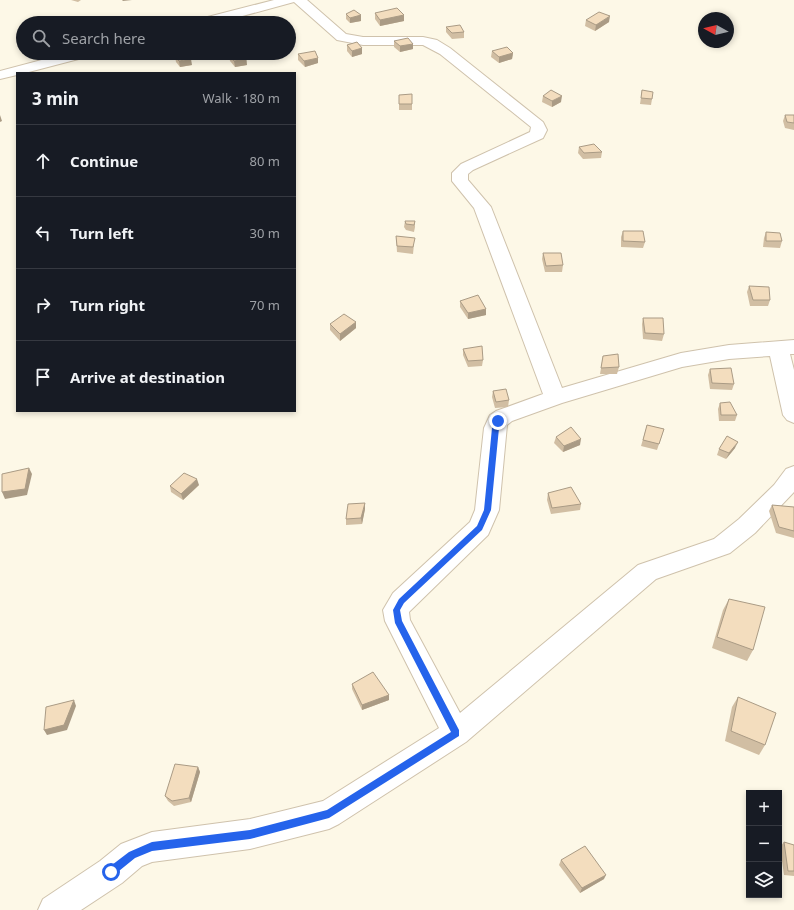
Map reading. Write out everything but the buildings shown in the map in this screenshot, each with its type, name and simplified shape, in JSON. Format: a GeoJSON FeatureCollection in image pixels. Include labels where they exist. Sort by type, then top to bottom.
{"type":"FeatureCollection","features":[{"type":"Feature","properties":{"kind":"street"},"geometry":{"type":"LineString","coordinates":[[228,16],[289,0]]}},
{"type":"Feature","properties":{"kind":"street"},"geometry":{"type":"LineString","coordinates":[[298,0],[342,37],[363,41],[412,40],[432,43],[445,50],[538,125],[539,130],[537,135],[467,167],[460,173],[460,181],[482,207],[555,398]]}},
{"type":"Feature","properties":{"kind":"street"},"geometry":{"type":"LineString","coordinates":[[0,75],[58,60]]}},
{"type":"Feature","properties":{"kind":"street"},"geometry":{"type":"LineString","coordinates":[[456,733],[398,621],[396,610],[402,601],[480,528],[487,510],[495,428],[498,421],[504,416],[555,398],[681,360],[729,352],[786,348],[794,415]]}},
{"type":"Feature","properties":{"kind":"street"},"geometry":{"type":"LineString","coordinates":[[54,910],[111,872],[132,855],[152,847],[250,834],[329,814],[456,733],[647,572],[722,546],[747,526],[782,491],[794,475]]}},
{"type":"Feature","properties":{"kind":"route"},"geometry":{"type":"LineString","coordinates":[[111,872],[132,855],[152,847],[250,834],[329,814],[456,733],[398,621],[396,610],[402,601],[480,528],[487,510],[495,428],[498,421]]}}]}
